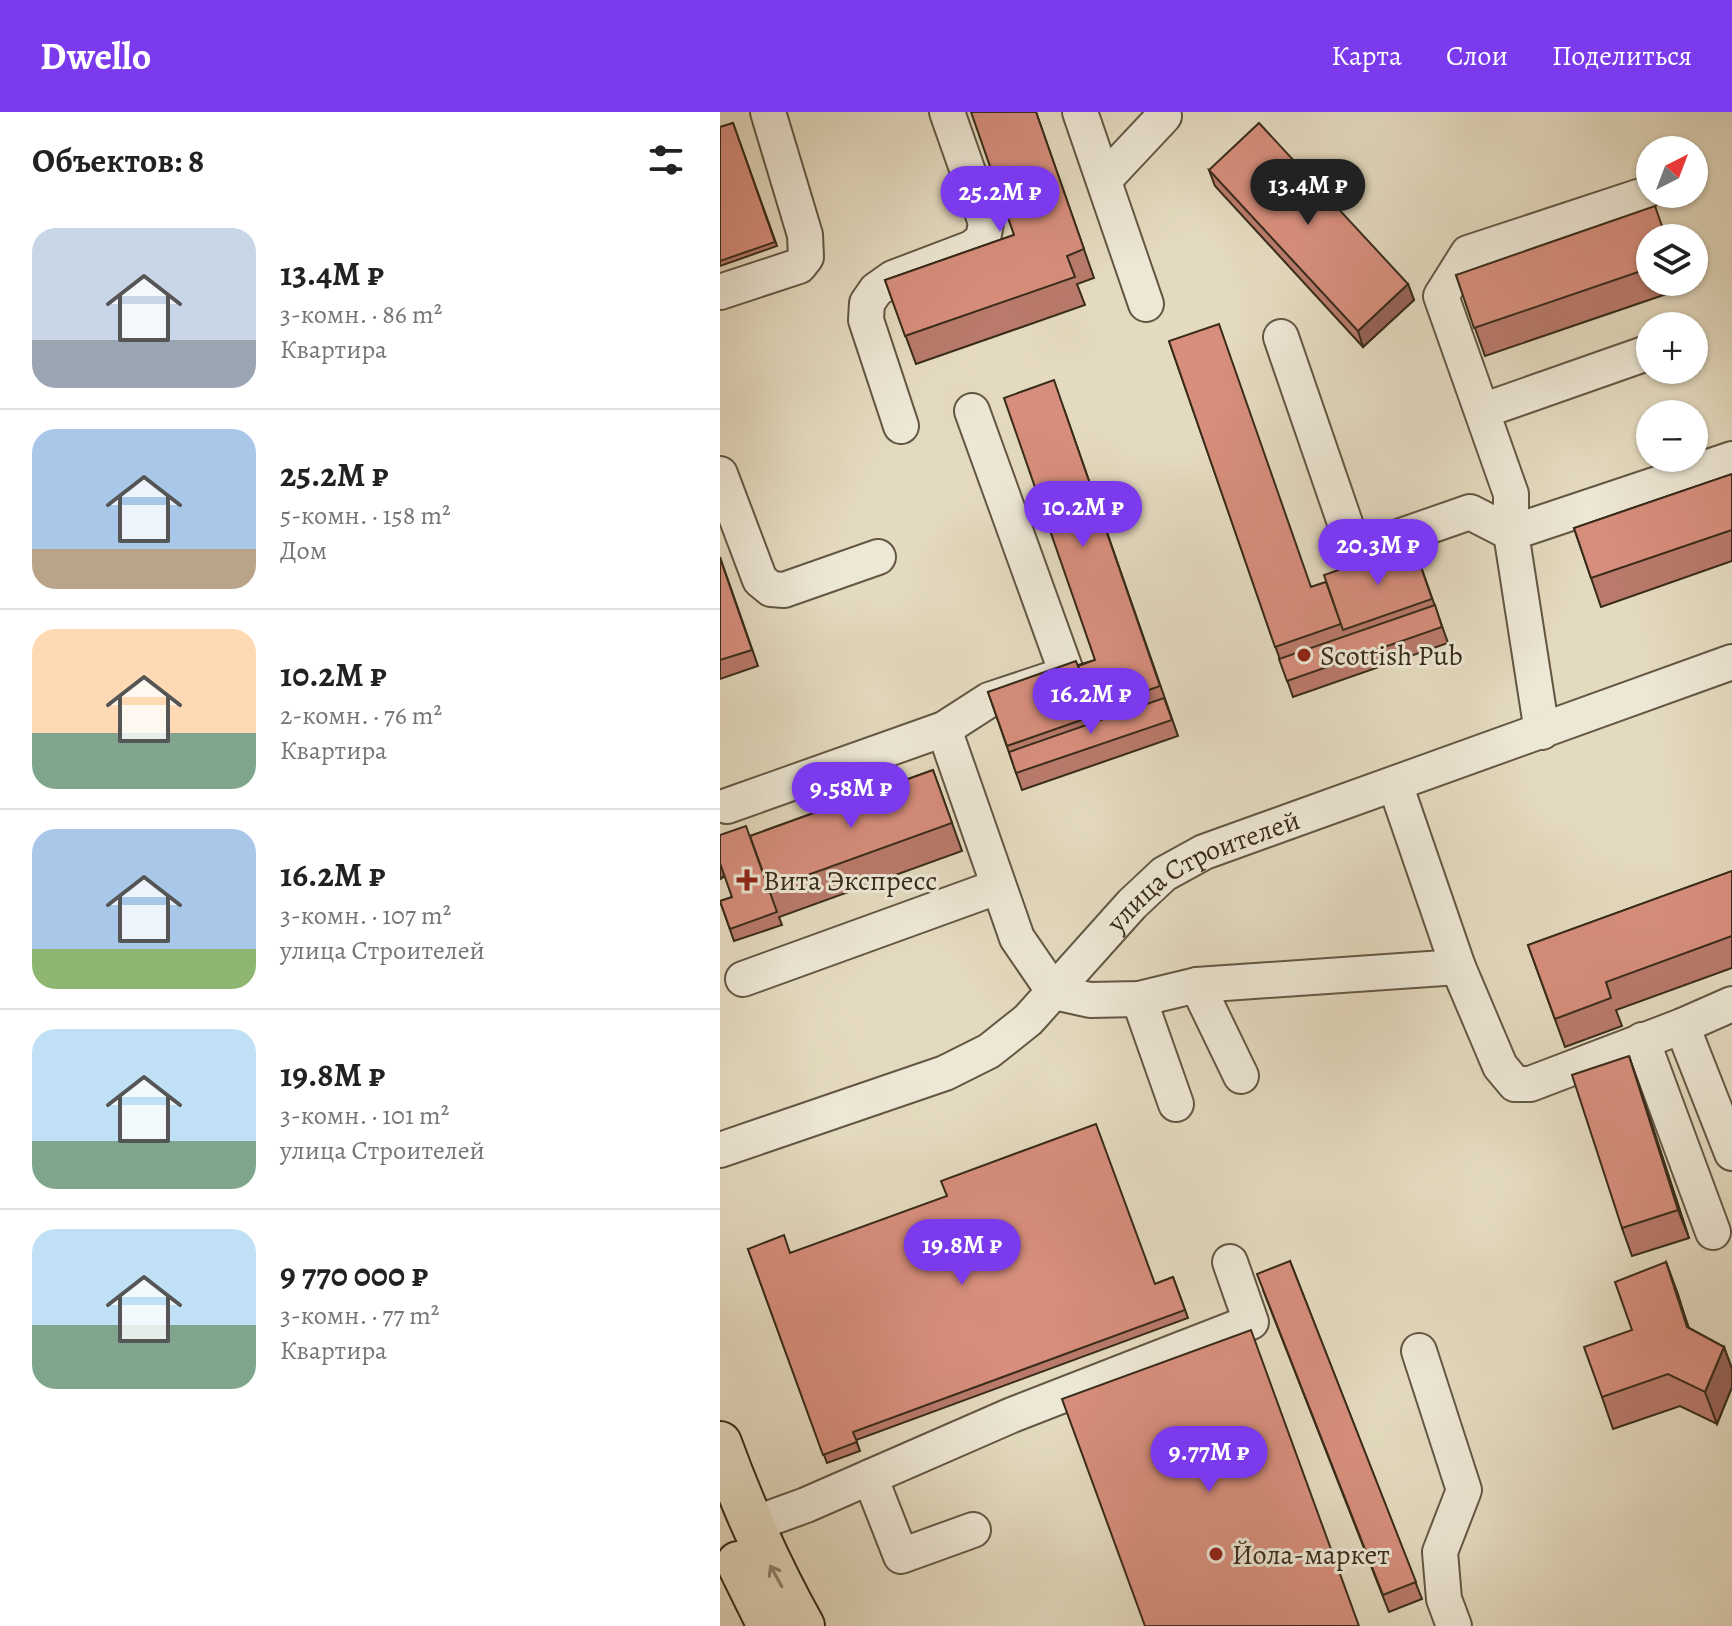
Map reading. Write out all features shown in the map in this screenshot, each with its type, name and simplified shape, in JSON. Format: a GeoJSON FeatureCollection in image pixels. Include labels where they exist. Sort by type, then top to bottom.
{"type":"FeatureCollection","features":[{"type":"Feature","properties":{"kind":"main road"},"geometry":{"type":"LineString","coordinates":[[720,1443],[735,1524],[769,1626]]}},
{"type":"Feature","properties":{"kind":"main road"},"geometry":{"type":"LineString","coordinates":[[735,1524],[771,1568],[803,1626]]}},
{"type":"Feature","properties":{"kind":"street"},"geometry":{"type":"LineString","coordinates":[[720,292],[799,266],[806,257],[805,235],[768,112]]}},
{"type":"Feature","properties":{"kind":"street"},"geometry":{"type":"LineString","coordinates":[[901,426],[866,320],[867,303],[876,290],[893,278],[972,248],[983,239],[986,223],[947,112]]}},
{"type":"Feature","properties":{"kind":"street"},"geometry":{"type":"LineString","coordinates":[[1080,112],[1146,304]]}},
{"type":"Feature","properties":{"kind":"street"},"geometry":{"type":"LineString","coordinates":[[1104,180],[1165,113]]}},
{"type":"Feature","properties":{"kind":"street"},"geometry":{"type":"LineString","coordinates":[[1542,732],[1511,533],[1511,494],[1441,296],[1468,253],[1636,198]]}},
{"type":"Feature","properties":{"kind":"street"},"geometry":{"type":"LineString","coordinates":[[1281,337],[1355,552],[1470,512],[1511,533],[1732,459]]}},
{"type":"Feature","properties":{"kind":"street"},"geometry":{"type":"LineString","coordinates":[[1482,411],[1636,357]]}},
{"type":"Feature","properties":{"kind":"street"},"geometry":{"type":"LineString","coordinates":[[727,806],[944,729],[989,700],[1067,674],[972,411]]}},
{"type":"Feature","properties":{"kind":"street"},"geometry":{"type":"LineString","coordinates":[[720,474],[760,580],[771,589],[784,590],[878,557]]}},
{"type":"Feature","properties":{"kind":"street","name":"улица Строителей"},"geometry":{"type":"LineString","coordinates":[[720,1150],[945,1073],[989,1051],[1028,1020],[1132,904],[1164,874],[1204,852],[1732,662]]}},
{"type":"Feature","properties":{"kind":"street"},"geometry":{"type":"LineString","coordinates":[[944,729],[1017,938],[1054,992],[1090,1000],[1139,999],[1197,985],[1458,967]]}},
{"type":"Feature","properties":{"kind":"street"},"geometry":{"type":"LineString","coordinates":[[1395,784],[1458,967],[1500,1066],[1515,1084],[1530,1084],[1732,1004]]}},
{"type":"Feature","properties":{"kind":"street"},"geometry":{"type":"LineString","coordinates":[[743,979],[997,887]]}},
{"type":"Feature","properties":{"kind":"street"},"geometry":{"type":"LineString","coordinates":[[1197,985],[1241,1076]]}},
{"type":"Feature","properties":{"kind":"street"},"geometry":{"type":"LineString","coordinates":[[1139,999],[1176,1104]]}},
{"type":"Feature","properties":{"kind":"street"},"geometry":{"type":"LineString","coordinates":[[1682,1026],[1732,1153]]}},
{"type":"Feature","properties":{"kind":"street"},"geometry":{"type":"LineString","coordinates":[[1642,1040],[1713,1232]]}},
{"type":"Feature","properties":{"kind":"street"},"geometry":{"type":"LineString","coordinates":[[735,1524],[806,1505],[1012,1415],[1251,1322],[1230,1262]]}},
{"type":"Feature","properties":{"kind":"street"},"geometry":{"type":"LineString","coordinates":[[1419,1351],[1464,1490],[1440,1552],[1444,1599],[1454,1626]]}},
{"type":"Feature","properties":{"kind":"street"},"geometry":{"type":"LineString","coordinates":[[870,1477],[901,1556],[973,1530]]}},
{"type":"Feature","properties":{"kind":"building"},"geometry":{"type":"Polygon","coordinates":[[[971,112],[1036,112],[1084,249],[1067,256],[1075,277],[905,336],[885,280],[1014,235],[971,112]]]}},
{"type":"Feature","properties":{"kind":"building"},"geometry":{"type":"Polygon","coordinates":[[[733,123],[775,242],[720,261],[720,127],[733,123]]]}},
{"type":"Feature","properties":{"kind":"building"},"geometry":{"type":"Polygon","coordinates":[[[1259,123],[1408,284],[1358,331],[1209,170],[1259,123]]]}},
{"type":"Feature","properties":{"kind":"building"},"geometry":{"type":"Polygon","coordinates":[[[1649,208],[1656,208],[1661,224],[1636,224],[1636,273],[1474,328],[1456,275],[1649,208]]]}},
{"type":"Feature","properties":{"kind":"building"},"geometry":{"type":"Polygon","coordinates":[[[1219,324],[1311,587],[1326,582],[1341,624],[1275,647],[1169,341],[1219,324]]]}},
{"type":"Feature","properties":{"kind":"building"},"geometry":{"type":"Polygon","coordinates":[[[1054,380],[1160,686],[1093,710],[1078,666],[1095,660],[1004,398],[1054,380]]]}},
{"type":"Feature","properties":{"kind":"building"},"geometry":{"type":"Polygon","coordinates":[[[1732,474],[1732,530],[1591,578],[1574,528],[1732,474]]]}},
{"type":"Feature","properties":{"kind":"building"},"geometry":{"type":"Polygon","coordinates":[[[1413,544],[1432,599],[1343,630],[1324,575],[1413,544]]]}},
{"type":"Feature","properties":{"kind":"building"},"geometry":{"type":"Polygon","coordinates":[[[720,558],[752,650],[720,660],[720,558]]]}},
{"type":"Feature","properties":{"kind":"building"},"geometry":{"type":"Polygon","coordinates":[[[1435,605],[1442,627],[1287,681],[1279,659],[1435,605]]]}},
{"type":"Feature","properties":{"kind":"building"},"geometry":{"type":"Polygon","coordinates":[[[1076,661],[1096,715],[1007,746],[988,692],[1076,661]]]}},
{"type":"Feature","properties":{"kind":"building"},"geometry":{"type":"Polygon","coordinates":[[[1164,698],[1172,720],[1016,773],[1009,752],[1164,698]]]}},
{"type":"Feature","properties":{"kind":"building"},"geometry":{"type":"Polygon","coordinates":[[[933,770],[952,823],[769,889],[750,836],[933,770]]]}},
{"type":"Feature","properties":{"kind":"building"},"geometry":{"type":"Polygon","coordinates":[[[746,826],[777,912],[730,929],[720,901],[732,897],[720,863],[720,835],[746,826]]]}},
{"type":"Feature","properties":{"kind":"building"},"geometry":{"type":"Polygon","coordinates":[[[1732,871],[1732,936],[1606,982],[1611,998],[1555,1019],[1528,945],[1732,871]]]}},
{"type":"Feature","properties":{"kind":"building"},"geometry":{"type":"Polygon","coordinates":[[[1629,1056],[1678,1210],[1622,1228],[1572,1075],[1629,1056]]]}},
{"type":"Feature","properties":{"kind":"building"},"geometry":{"type":"Polygon","coordinates":[[[1096,1124],[1155,1284],[1173,1277],[1185,1310],[853,1432],[857,1442],[823,1455],[748,1249],[784,1235],[790,1253],[947,1196],[941,1181],[1096,1124]]]}},
{"type":"Feature","properties":{"kind":"building"},"geometry":{"type":"Polygon","coordinates":[[[1290,1261],[1416,1582],[1383,1595],[1257,1274],[1290,1261]]]}},
{"type":"Feature","properties":{"kind":"building"},"geometry":{"type":"Polygon","coordinates":[[[1666,1262],[1687,1327],[1724,1347],[1705,1392],[1668,1374],[1602,1397],[1584,1347],[1632,1330],[1615,1282],[1666,1262]]]}},
{"type":"Feature","properties":{"kind":"building"},"geometry":{"type":"Polygon","coordinates":[[[1251,1330],[1359,1626],[1145,1626],[1062,1399],[1251,1330]]]}},
{"type":"Feature","properties":{"kind":"place","name":"Scottish Pub"},"geometry":{"type":"Point","coordinates":[1304,655]}},
{"type":"Feature","properties":{"kind":"place","name":"Вита Экспресс"},"geometry":{"type":"Point","coordinates":[747,880]}},
{"type":"Feature","properties":{"kind":"place","name":"Йола-маркет"},"geometry":{"type":"Point","coordinates":[1216,1554]}}]}
